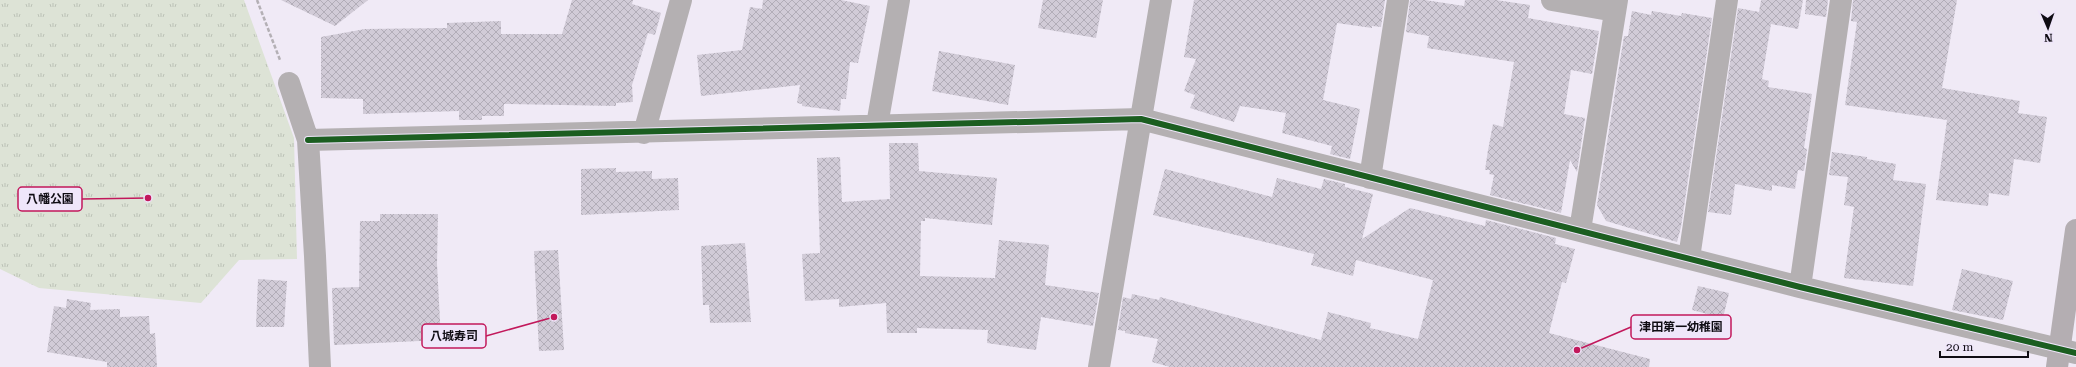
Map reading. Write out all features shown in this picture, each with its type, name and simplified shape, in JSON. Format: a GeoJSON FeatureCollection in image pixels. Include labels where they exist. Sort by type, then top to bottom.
{"type":"FeatureCollection","features":[{"type":"Feature","properties":{"kind":"street"},"geometry":{"type":"LineString","coordinates":[[644,133],[681,0]]}},
{"type":"Feature","properties":{"kind":"street"},"geometry":{"type":"LineString","coordinates":[[877,124],[899,0]]}},
{"type":"Feature","properties":{"kind":"street"},"geometry":{"type":"LineString","coordinates":[[1099,367],[1161,0]]}},
{"type":"Feature","properties":{"kind":"street"},"geometry":{"type":"LineString","coordinates":[[1370,178],[1398,0]]}},
{"type":"Feature","properties":{"kind":"street"},"geometry":{"type":"LineString","coordinates":[[1552,0],[1616,6],[1580,230]]}},
{"type":"Feature","properties":{"kind":"street"},"geometry":{"type":"LineString","coordinates":[[1689,258],[1727,0]]}},
{"type":"Feature","properties":{"kind":"street"},"geometry":{"type":"LineString","coordinates":[[1800,287],[1841,0]]}},
{"type":"Feature","properties":{"kind":"street"},"geometry":{"type":"LineString","coordinates":[[289,83],[308,140],[320,367]]}},
{"type":"Feature","properties":{"kind":"street"},"geometry":{"type":"LineString","coordinates":[[308,140],[644,133],[877,124],[1141,119],[1580,230],[2064,356],[2076,230]]}},
{"type":"Feature","properties":{"kind":"path"},"geometry":{"type":"LineString","coordinates":[[257,0],[289,83]]}},
{"type":"Feature","properties":{"kind":"green space"},"geometry":{"type":"Polygon","coordinates":[[[0,0],[244,0],[294,138],[297,259],[239,260],[201,303],[39,288],[0,269],[0,0]]]}},
{"type":"Feature","properties":{"kind":"building"},"geometry":{"type":"Polygon","coordinates":[[[281,0],[368,0],[335,26],[281,0]]]}},
{"type":"Feature","properties":{"kind":"building"},"geometry":{"type":"Polygon","coordinates":[[[572,0],[633,0],[632,4],[661,13],[655,35],[648,33],[632,85],[633,102],[616,103],[616,106],[504,104],[504,116],[482,116],[482,120],[459,120],[459,111],[363,114],[363,99],[321,98],[321,37],[365,29],[447,28],[447,23],[501,21],[501,34],[562,34],[572,0]]]}},
{"type":"Feature","properties":{"kind":"building"},"geometry":{"type":"Polygon","coordinates":[[[763,0],[841,0],[870,6],[858,63],[850,62],[846,99],[841,99],[840,111],[802,106],[802,104],[797,103],[800,85],[701,96],[697,55],[742,50],[750,7],[762,9],[763,0]]]}},
{"type":"Feature","properties":{"kind":"building"},"geometry":{"type":"Polygon","coordinates":[[[1043,0],[1103,0],[1096,38],[1038,28],[1043,0]]]}},
{"type":"Feature","properties":{"kind":"building"},"geometry":{"type":"Polygon","coordinates":[[[1194,0],[1385,0],[1381,27],[1372,26],[1372,28],[1337,23],[1323,100],[1360,109],[1350,159],[1330,154],[1332,146],[1282,133],[1286,113],[1240,106],[1234,122],[1190,108],[1195,95],[1184,91],[1196,59],[1184,57],[1194,0]]]}},
{"type":"Feature","properties":{"kind":"building"},"geometry":{"type":"Polygon","coordinates":[[[1410,0],[1425,0],[1464,6],[1465,0],[1496,0],[1530,5],[1528,18],[1599,31],[1592,74],[1571,70],[1564,114],[1585,118],[1577,172],[1570,160],[1561,213],[1490,195],[1494,175],[1489,174],[1490,170],[1485,170],[1488,150],[1493,124],[1503,127],[1514,62],[1427,48],[1429,36],[1406,32],[1410,0]]]}},
{"type":"Feature","properties":{"kind":"building"},"geometry":{"type":"Polygon","coordinates":[[[1761,0],[1803,0],[1798,29],[1771,24],[1762,79],[1769,81],[1768,87],[1812,94],[1804,148],[1807,149],[1804,171],[1798,170],[1795,189],[1772,185],[1772,191],[1735,184],[1731,215],[1708,212],[1738,8],[1759,12],[1761,0]]]}},
{"type":"Feature","properties":{"kind":"building"},"geometry":{"type":"Polygon","coordinates":[[[1806,0],[1828,0],[1826,17],[1805,14],[1806,0]]]}},
{"type":"Feature","properties":{"kind":"building"},"geometry":{"type":"Polygon","coordinates":[[[1853,0],[1957,0],[1942,88],[2020,101],[2018,113],[2047,117],[2040,163],[2014,159],[2009,196],[1989,193],[1988,206],[1936,200],[1947,120],[1845,105],[1857,22],[1851,21],[1853,0]]]}},
{"type":"Feature","properties":{"kind":"building"},"geometry":{"type":"Polygon","coordinates":[[[1632,11],[1651,15],[1652,11],[1681,16],[1682,13],[1712,18],[1681,227],[1677,242],[1606,221],[1597,205],[1624,36],[1628,36],[1632,11]]]}},
{"type":"Feature","properties":{"kind":"building"},"geometry":{"type":"Polygon","coordinates":[[[939,51],[1015,65],[1008,105],[932,91],[939,51]]]}},
{"type":"Feature","properties":{"kind":"building"},"geometry":{"type":"Polygon","coordinates":[[[889,143],[918,143],[919,171],[997,178],[992,225],[925,218],[925,221],[921,221],[920,276],[995,278],[999,240],[1049,245],[1045,285],[1099,293],[1093,326],[1041,317],[1036,350],[987,343],[988,330],[917,328],[917,333],[887,333],[886,303],[839,307],[839,299],[805,301],[802,254],[820,253],[817,158],[840,157],[842,202],[890,199],[889,143]]]}},
{"type":"Feature","properties":{"kind":"building"},"geometry":{"type":"Polygon","coordinates":[[[1832,152],[1867,157],[1867,159],[1896,164],[1893,180],[1926,184],[1913,286],[1844,278],[1854,207],[1844,205],[1848,177],[1829,175],[1832,152]]]}},
{"type":"Feature","properties":{"kind":"building"},"geometry":{"type":"Polygon","coordinates":[[[616,168],[616,172],[652,171],[652,179],[678,178],[679,210],[581,215],[581,169],[616,168]]]}},
{"type":"Feature","properties":{"kind":"building"},"geometry":{"type":"Polygon","coordinates":[[[1165,169],[1272,197],[1277,178],[1321,189],[1324,179],[1345,184],[1345,187],[1373,194],[1362,239],[1410,208],[1485,226],[1486,220],[1556,238],[1555,244],[1575,249],[1566,283],[1562,282],[1549,333],[1650,359],[1649,367],[1170,367],[1152,362],[1158,339],[1125,333],[1125,331],[1118,330],[1123,297],[1131,299],[1132,294],[1159,300],[1160,297],[1321,340],[1328,312],[1371,323],[1370,328],[1418,339],[1433,280],[1356,260],[1353,276],[1311,265],[1314,254],[1153,215],[1165,169]]]}},
{"type":"Feature","properties":{"kind":"building"},"geometry":{"type":"Polygon","coordinates":[[[380,214],[438,214],[437,264],[441,340],[334,345],[332,288],[359,287],[360,221],[380,221],[380,214]]]}},
{"type":"Feature","properties":{"kind":"building"},"geometry":{"type":"Polygon","coordinates":[[[745,243],[751,322],[710,323],[709,305],[703,305],[701,246],[745,243]]]}},
{"type":"Feature","properties":{"kind":"building"},"geometry":{"type":"Polygon","coordinates":[[[558,250],[564,350],[539,351],[534,251],[558,250]]]}},
{"type":"Feature","properties":{"kind":"building"},"geometry":{"type":"Polygon","coordinates":[[[1962,269],[2013,281],[2003,320],[1952,310],[1962,269]]]}},
{"type":"Feature","properties":{"kind":"building"},"geometry":{"type":"Polygon","coordinates":[[[258,279],[287,281],[284,327],[256,327],[258,279]]]}},
{"type":"Feature","properties":{"kind":"building"},"geometry":{"type":"Polygon","coordinates":[[[1698,286],[1729,293],[1723,318],[1692,310],[1698,286]]]}},
{"type":"Feature","properties":{"kind":"building"},"geometry":{"type":"Polygon","coordinates":[[[67,299],[91,303],[90,310],[120,309],[120,317],[149,316],[150,334],[155,333],[157,367],[107,367],[107,362],[47,352],[54,306],[66,308],[67,299]]]}},
{"type":"Feature","properties":{"kind":"cycle path"},"geometry":{"type":"LineString","coordinates":[[308,140],[1141,119],[1800,287],[2076,353]]}},
{"type":"Feature","properties":{"kind":"place","name":"八幡公園"},"geometry":{"type":"Point","coordinates":[148,198]}},
{"type":"Feature","properties":{"kind":"place","name":"八城寿司"},"geometry":{"type":"Point","coordinates":[554,317]}},
{"type":"Feature","properties":{"kind":"place","name":"津田第一幼稚園"},"geometry":{"type":"Point","coordinates":[1577,350]}}]}
